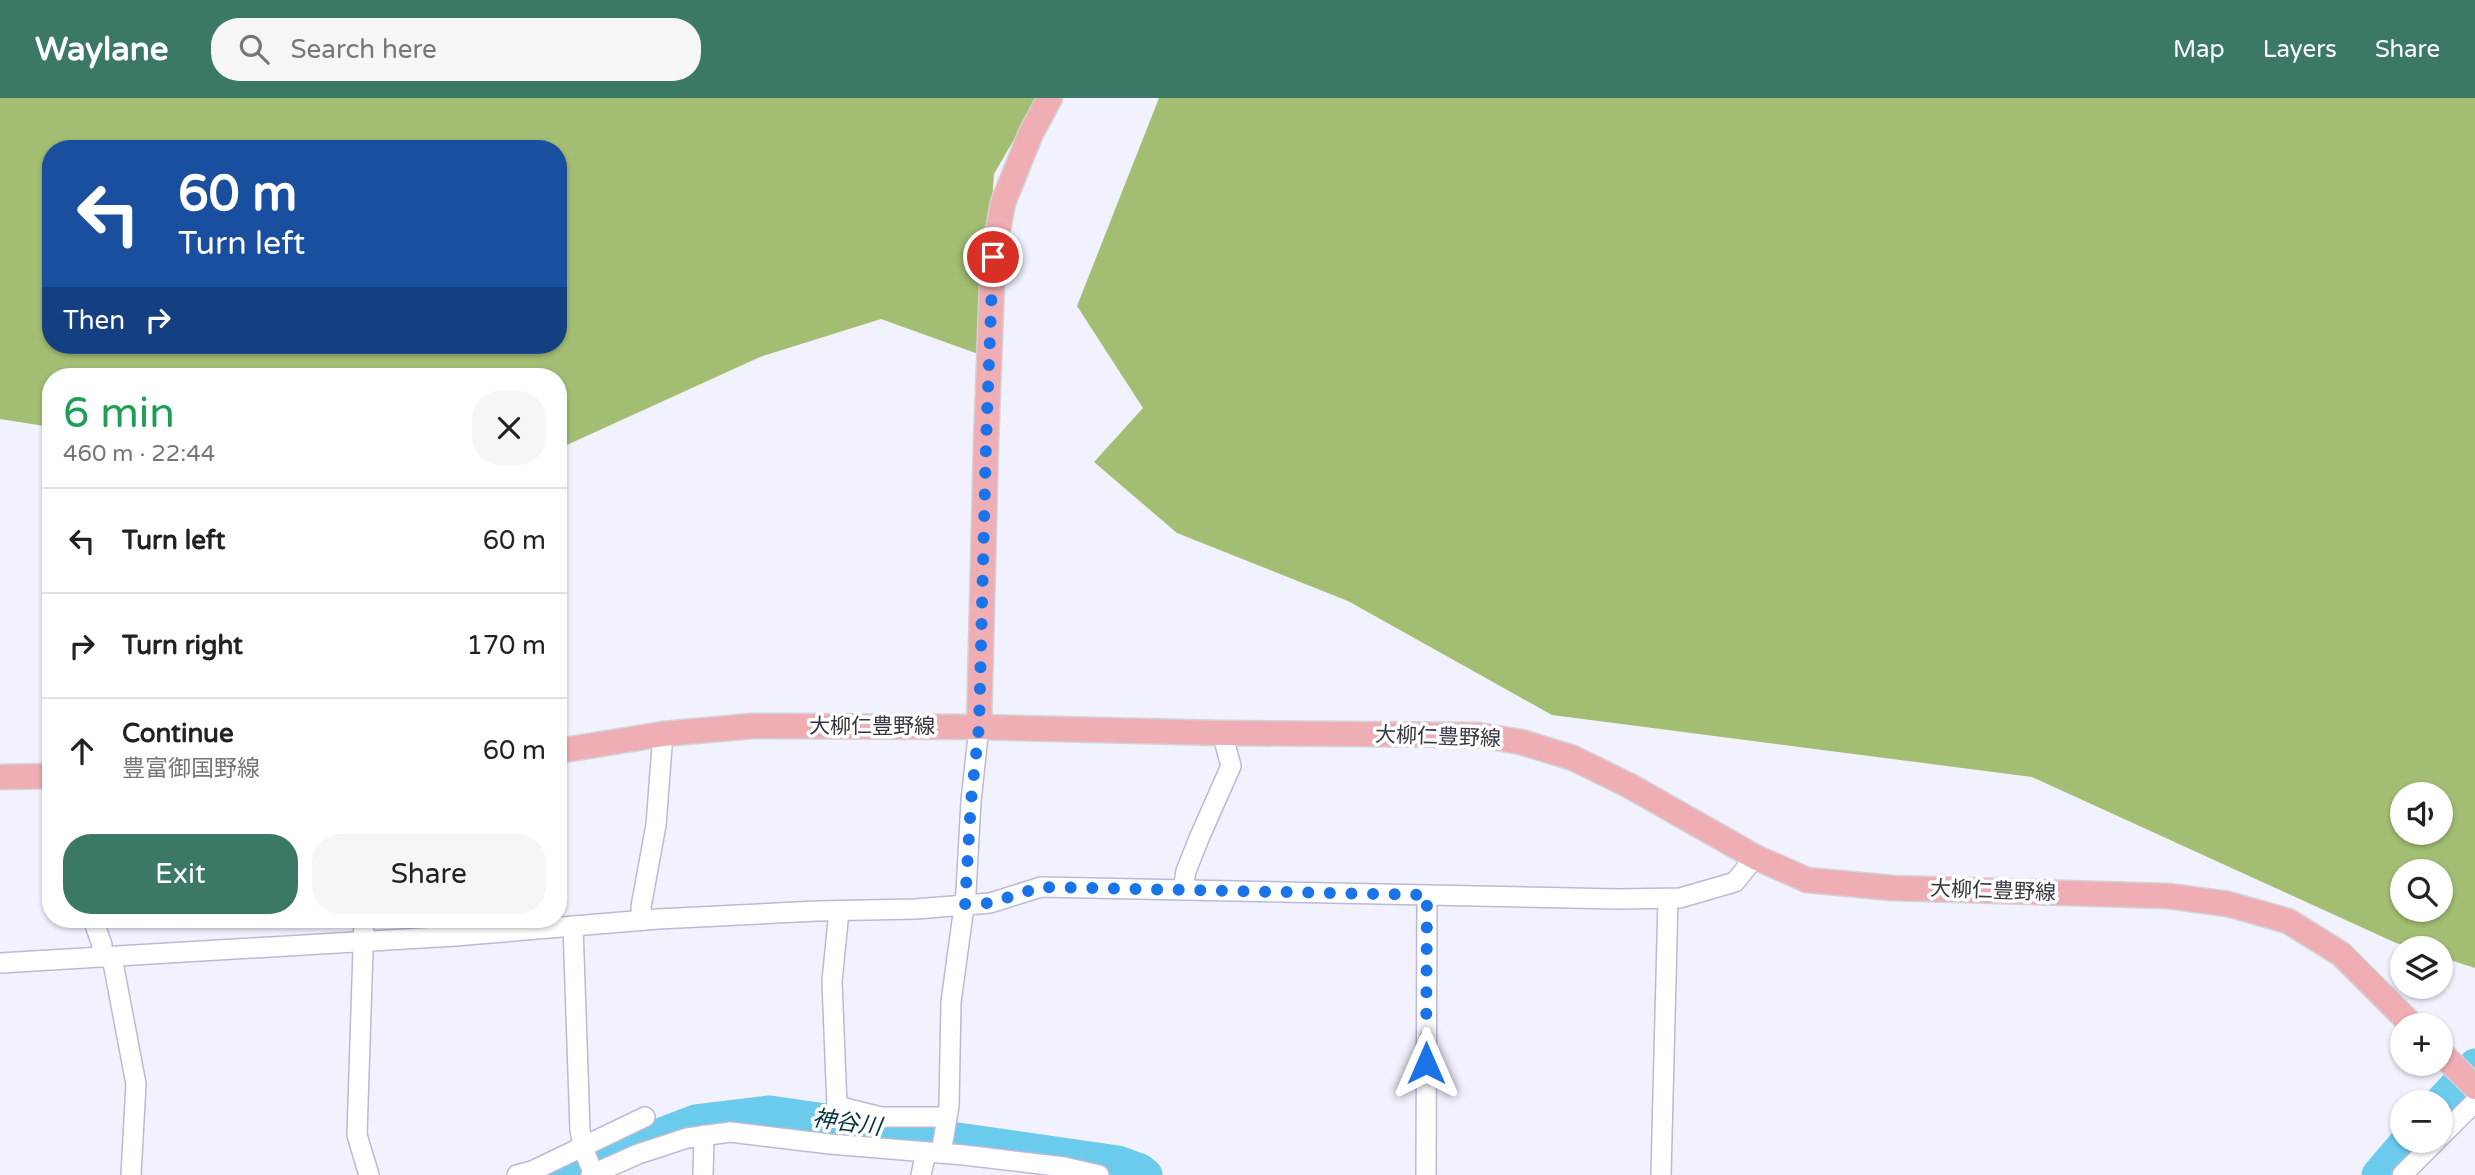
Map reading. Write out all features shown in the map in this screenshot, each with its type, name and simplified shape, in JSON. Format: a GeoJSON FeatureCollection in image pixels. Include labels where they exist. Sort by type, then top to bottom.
{"type":"FeatureCollection","features":[{"type":"Feature","properties":{"kind":"main road"},"geometry":{"type":"LineString","coordinates":[[979,727],[993,257],[1003,203],[1031,133],[1050,98]]}},
{"type":"Feature","properties":{"kind":"main road","name":"大柳仁豊野線"},"geometry":{"type":"LineString","coordinates":[[567,750],[663,734],[752,726],[1478,735],[1521,742],[1573,758],[1630,786],[1755,857],[1807,880],[1892,888],[2168,896],[2228,904],[2288,921],[2341,954],[2400,1013]]}},
{"type":"Feature","properties":{"kind":"main road"},"geometry":{"type":"LineString","coordinates":[[0,777],[42,776]]}},
{"type":"Feature","properties":{"kind":"main road"},"geometry":{"type":"LineString","coordinates":[[2453,1064],[2475,1087]]}},
{"type":"Feature","properties":{"kind":"street"},"geometry":{"type":"LineString","coordinates":[[921,1175],[936,1150],[949,1106],[951,1002],[965,904],[971,801],[979,727]]}},
{"type":"Feature","properties":{"kind":"street"},"geometry":{"type":"LineString","coordinates":[[1183,890],[1191,859],[1231,766],[1222,733]]}},
{"type":"Feature","properties":{"kind":"street"},"geometry":{"type":"LineString","coordinates":[[642,920],[641,907],[656,825],[663,734]]}},
{"type":"Feature","properties":{"kind":"street"},"geometry":{"type":"LineString","coordinates":[[567,926],[642,920],[916,909],[990,903],[1041,887],[1668,899],[1735,882],[1755,857]]}},
{"type":"Feature","properties":{"kind":"street"},"geometry":{"type":"LineString","coordinates":[[1426,1175],[1427,895]]}},
{"type":"Feature","properties":{"kind":"street"},"geometry":{"type":"LineString","coordinates":[[1661,1175],[1668,899]]}},
{"type":"Feature","properties":{"kind":"street"},"geometry":{"type":"LineString","coordinates":[[839,911],[832,981],[837,1107],[881,1117],[946,1120]]}},
{"type":"Feature","properties":{"kind":"street"},"geometry":{"type":"LineString","coordinates":[[573,926],[580,1130],[589,1163]]}},
{"type":"Feature","properties":{"kind":"street"},"geometry":{"type":"LineString","coordinates":[[96,928],[107,957],[136,1084],[131,1175]]}},
{"type":"Feature","properties":{"kind":"street"},"geometry":{"type":"LineString","coordinates":[[363,928],[357,1135],[369,1175]]}},
{"type":"Feature","properties":{"kind":"street"},"geometry":{"type":"LineString","coordinates":[[0,963],[362,942],[547,928]]}},
{"type":"Feature","properties":{"kind":"street"},"geometry":{"type":"LineString","coordinates":[[2453,1124],[2475,1102]]}},
{"type":"Feature","properties":{"kind":"street"},"geometry":{"type":"LineString","coordinates":[[589,1163],[645,1117]]}},
{"type":"Feature","properties":{"kind":"street"},"geometry":{"type":"LineString","coordinates":[[517,1175],[638,1154],[687,1138],[730,1132],[830,1144],[936,1150],[1064,1167],[1099,1175]]}},
{"type":"Feature","properties":{"kind":"street"},"geometry":{"type":"LineString","coordinates":[[703,1175],[704,1135]]}},
{"type":"Feature","properties":{"kind":"street"},"geometry":{"type":"LineString","coordinates":[[2402,1175],[2424,1153]]}},
{"type":"Feature","properties":{"kind":"green space"},"geometry":{"type":"Polygon","coordinates":[[[0,98],[1038,98],[994,174],[981,355],[881,319],[760,357],[567,445],[567,368],[42,368],[42,426],[0,419],[0,98]]]}},
{"type":"Feature","properties":{"kind":"green space"},"geometry":{"type":"Polygon","coordinates":[[[1159,98],[2475,98],[2475,968],[2453,961],[2453,936],[2390,936],[2390,940],[2032,777],[1552,715],[1348,601],[1177,533],[1094,462],[1143,408],[1077,306],[1159,98]]]}},
{"type":"Feature","properties":{"kind":"waterway","name":"神谷川"},"geometry":{"type":"LineString","coordinates":[[2452,1090],[2475,1065]]}},
{"type":"Feature","properties":{"kind":"waterway","name":"神谷川"},"geometry":{"type":"LineString","coordinates":[[554,1175],[696,1121],[770,1112],[1118,1162],[1146,1175]]}},
{"type":"Feature","properties":{"kind":"waterway","name":"神谷川"},"geometry":{"type":"LineString","coordinates":[[2378,1175],[2397,1153]]}},
{"type":"Feature","properties":{"kind":"route"},"geometry":{"type":"LineString","coordinates":[[993,257],[979,727],[971,801],[965,904],[990,903],[1041,887],[1427,895],[1426,1063]]}}]}
